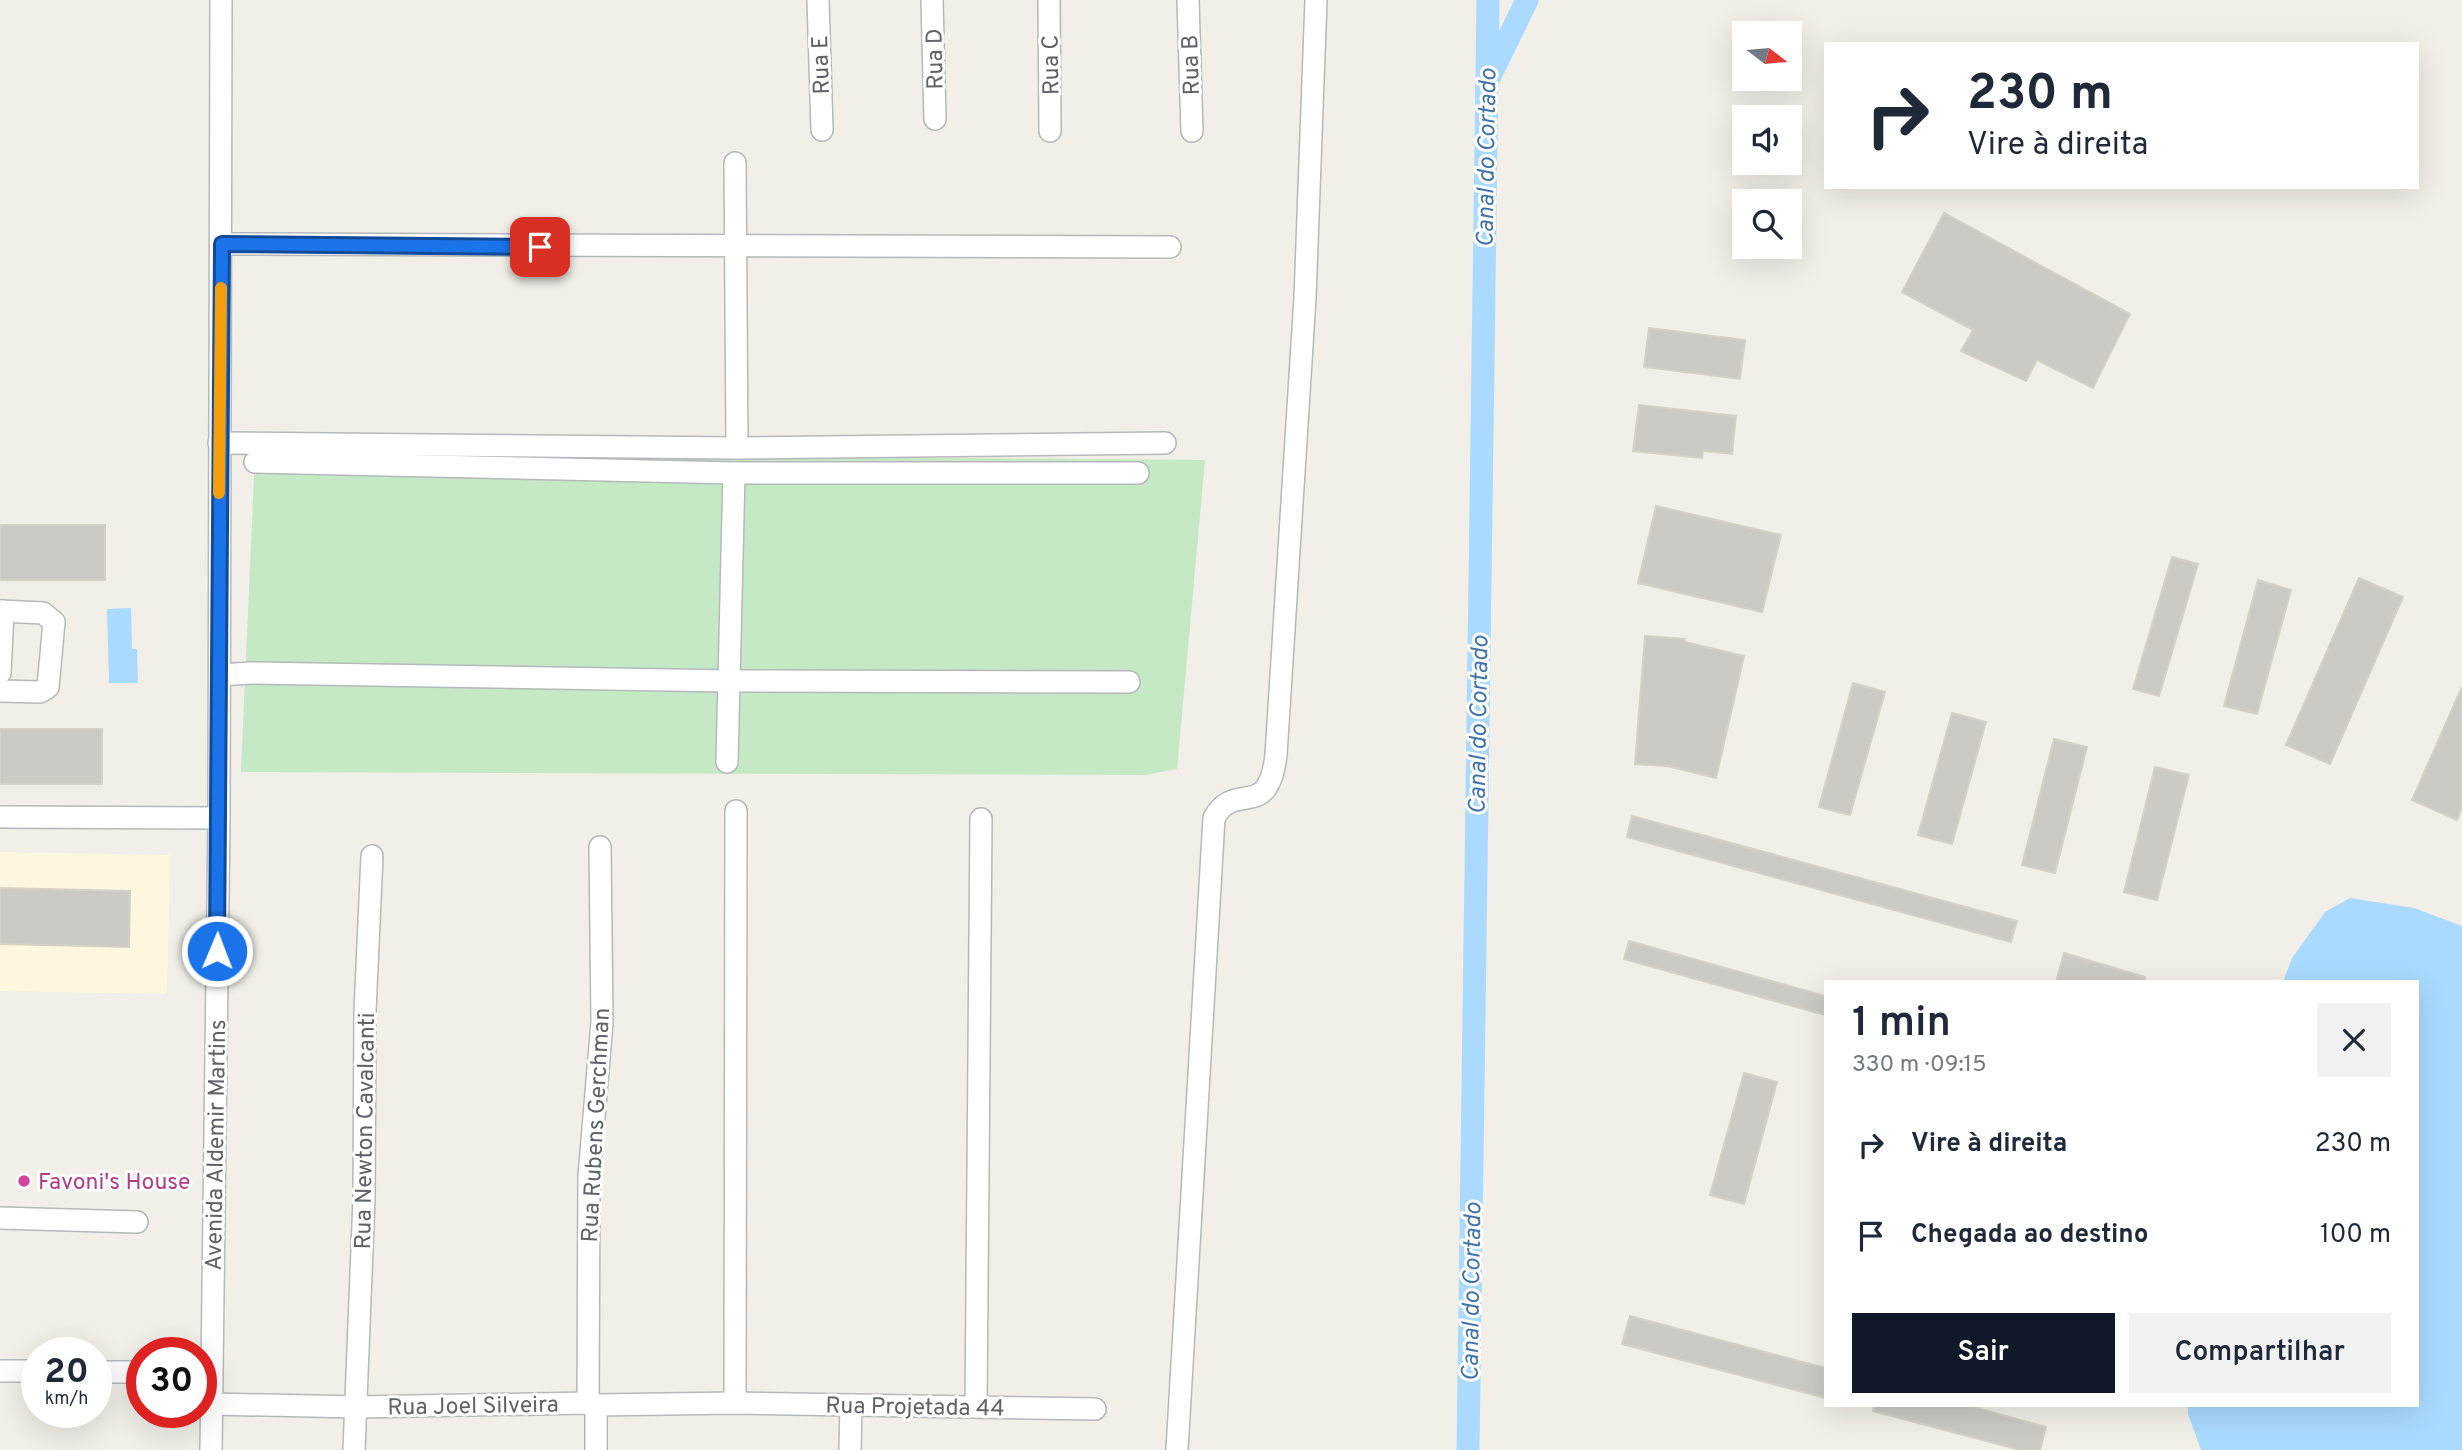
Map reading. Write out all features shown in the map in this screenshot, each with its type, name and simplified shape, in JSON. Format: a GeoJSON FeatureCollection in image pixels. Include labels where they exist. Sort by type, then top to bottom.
{"type":"FeatureCollection","features":[{"type":"Feature","properties":{"kind":"street","name":"Avenida Aldemir Martins"},"geometry":{"type":"LineString","coordinates":[[213,1337],[219,818],[221,0]]}},
{"type":"Feature","properties":{"kind":"street","name":"Rua E"},"geometry":{"type":"LineString","coordinates":[[818,0],[822,130]]}},
{"type":"Feature","properties":{"kind":"street","name":"Rua D"},"geometry":{"type":"LineString","coordinates":[[932,0],[935,119]]}},
{"type":"Feature","properties":{"kind":"street","name":"Rua C"},"geometry":{"type":"LineString","coordinates":[[1049,0],[1050,131]]}},
{"type":"Feature","properties":{"kind":"street","name":"Rua B"},"geometry":{"type":"LineString","coordinates":[[1188,0],[1192,131]]}},
{"type":"Feature","properties":{"kind":"street"},"geometry":{"type":"LineString","coordinates":[[1177,1450],[1214,817],[1220,805],[1254,797],[1267,788],[1273,776],[1276,755],[1305,298],[1316,0]]}},
{"type":"Feature","properties":{"kind":"street"},"geometry":{"type":"LineString","coordinates":[[735,163],[737,448]]}},
{"type":"Feature","properties":{"kind":"street"},"geometry":{"type":"LineString","coordinates":[[222,244],[1170,247]]}},
{"type":"Feature","properties":{"kind":"street"},"geometry":{"type":"LineString","coordinates":[[219,443],[737,448],[1165,443]]}},
{"type":"Feature","properties":{"kind":"street"},"geometry":{"type":"LineString","coordinates":[[255,462],[734,473],[1138,473]]}},
{"type":"Feature","properties":{"kind":"street"},"geometry":{"type":"LineString","coordinates":[[727,762],[734,473]]}},
{"type":"Feature","properties":{"kind":"street"},"geometry":{"type":"LineString","coordinates":[[0,673],[1,611],[43,613],[54,622],[48,687],[40,692],[0,691]]}},
{"type":"Feature","properties":{"kind":"street"},"geometry":{"type":"LineString","coordinates":[[219,675],[251,673],[728,681],[1129,682]]}},
{"type":"Feature","properties":{"kind":"street"},"geometry":{"type":"LineString","coordinates":[[734,1403],[736,811]]}},
{"type":"Feature","properties":{"kind":"street"},"geometry":{"type":"LineString","coordinates":[[0,817],[219,818]]}},
{"type":"Feature","properties":{"kind":"street"},"geometry":{"type":"LineString","coordinates":[[976,1407],[981,819]]}},
{"type":"Feature","properties":{"kind":"street","name":"Rua Rubens Gerchman"},"geometry":{"type":"LineString","coordinates":[[596,1450],[592,1404],[589,1176],[601,1023],[600,846]]}},
{"type":"Feature","properties":{"kind":"street","name":"Rua Newton Cavalcanti"},"geometry":{"type":"LineString","coordinates":[[354,1450],[358,1407],[364,1199],[365,1011],[372,856]]}},
{"type":"Feature","properties":{"kind":"street"},"geometry":{"type":"LineString","coordinates":[[0,1218],[137,1222]]}},
{"type":"Feature","properties":{"kind":"street"},"geometry":{"type":"LineString","coordinates":[[0,1371],[21,1371]]}},
{"type":"Feature","properties":{"kind":"street","name":"Rua Joel Silveira"},"geometry":{"type":"LineString","coordinates":[[217,1404],[358,1407],[734,1403]]}},
{"type":"Feature","properties":{"kind":"street","name":"Rua Projetada 44"},"geometry":{"type":"LineString","coordinates":[[734,1403],[1095,1409]]}},
{"type":"Feature","properties":{"kind":"street"},"geometry":{"type":"LineString","coordinates":[[850,1450],[851,1405]]}},
{"type":"Feature","properties":{"kind":"street","name":"Avenida Aldemir Martins"},"geometry":{"type":"LineString","coordinates":[[211,1428],[211,1450]]}},
{"type":"Feature","properties":{"kind":"shaded area"},"geometry":{"type":"Polygon","coordinates":[[[0,852],[170,855],[167,994],[0,991],[0,852]]]}},
{"type":"Feature","properties":{"kind":"green space"},"geometry":{"type":"Polygon","coordinates":[[[255,453],[1205,460],[1177,769],[1146,775],[241,772],[255,453]]]}},
{"type":"Feature","properties":{"kind":"water"},"geometry":{"type":"Polygon","coordinates":[[[131,608],[132,649],[137,649],[138,683],[109,683],[107,609],[131,608]]]}},
{"type":"Feature","properties":{"kind":"water"},"geometry":{"type":"Polygon","coordinates":[[[2350,898],[2414,908],[2462,926],[2462,1450],[2201,1450],[2188,1414],[2188,1407],[2419,1407],[2419,980],[2284,980],[2292,958],[2325,912],[2350,898]]]}},
{"type":"Feature","properties":{"kind":"building"},"geometry":{"type":"Polygon","coordinates":[[[1944,213],[2130,314],[2093,388],[2037,360],[2026,381],[1961,351],[1973,330],[1902,292],[1944,213]]]}},
{"type":"Feature","properties":{"kind":"building"},"geometry":{"type":"Polygon","coordinates":[[[1649,328],[1745,340],[1740,379],[1644,367],[1649,328]]]}},
{"type":"Feature","properties":{"kind":"building"},"geometry":{"type":"Polygon","coordinates":[[[1639,405],[1736,416],[1732,454],[1703,451],[1702,458],[1633,451],[1639,405]]]}},
{"type":"Feature","properties":{"kind":"building"},"geometry":{"type":"Polygon","coordinates":[[[1656,506],[1781,535],[1762,612],[1638,583],[1656,506]]]}},
{"type":"Feature","properties":{"kind":"building"},"geometry":{"type":"Polygon","coordinates":[[[0,525],[105,525],[105,580],[0,580],[0,525]]]}},
{"type":"Feature","properties":{"kind":"building"},"geometry":{"type":"Polygon","coordinates":[[[2172,557],[2198,564],[2159,696],[2133,689],[2172,557]]]}},
{"type":"Feature","properties":{"kind":"building"},"geometry":{"type":"Polygon","coordinates":[[[2359,578],[2403,597],[2330,764],[2286,745],[2359,578]]]}},
{"type":"Feature","properties":{"kind":"building"},"geometry":{"type":"Polygon","coordinates":[[[2258,580],[2291,590],[2257,714],[2224,706],[2258,580]]]}},
{"type":"Feature","properties":{"kind":"building"},"geometry":{"type":"Polygon","coordinates":[[[1645,636],[1685,639],[1685,642],[1744,656],[1716,778],[1667,766],[1635,764],[1645,636]]]}},
{"type":"Feature","properties":{"kind":"building"},"geometry":{"type":"Polygon","coordinates":[[[1853,683],[1885,692],[1850,815],[1819,807],[1853,683]]]}},
{"type":"Feature","properties":{"kind":"building"},"geometry":{"type":"Polygon","coordinates":[[[2462,687],[2462,808],[2457,820],[2412,800],[2462,687]]]}},
{"type":"Feature","properties":{"kind":"building"},"geometry":{"type":"Polygon","coordinates":[[[1952,713],[1986,722],[1952,844],[1918,835],[1952,713]]]}},
{"type":"Feature","properties":{"kind":"building"},"geometry":{"type":"Polygon","coordinates":[[[0,729],[102,729],[102,784],[0,784],[0,729]]]}},
{"type":"Feature","properties":{"kind":"building"},"geometry":{"type":"Polygon","coordinates":[[[2054,739],[2087,747],[2055,873],[2022,865],[2054,739]]]}},
{"type":"Feature","properties":{"kind":"building"},"geometry":{"type":"Polygon","coordinates":[[[2155,767],[2189,775],[2157,900],[2124,892],[2155,767]]]}},
{"type":"Feature","properties":{"kind":"building"},"geometry":{"type":"Polygon","coordinates":[[[1632,816],[2017,921],[2011,942],[1627,837],[1632,816]]]}},
{"type":"Feature","properties":{"kind":"building"},"geometry":{"type":"Polygon","coordinates":[[[0,888],[130,891],[129,947],[0,944],[0,888]]]}},
{"type":"Feature","properties":{"kind":"building"},"geometry":{"type":"Polygon","coordinates":[[[1629,941],[1824,996],[1824,1015],[1624,959],[1629,941]]]}},
{"type":"Feature","properties":{"kind":"building"},"geometry":{"type":"Polygon","coordinates":[[[2064,953],[2145,977],[2145,980],[2057,980],[2064,953]]]}},
{"type":"Feature","properties":{"kind":"building"},"geometry":{"type":"Polygon","coordinates":[[[1744,1073],[1777,1082],[1744,1204],[1710,1195],[1744,1073]]]}},
{"type":"Feature","properties":{"kind":"building"},"geometry":{"type":"Polygon","coordinates":[[[1630,1316],[1824,1368],[1824,1398],[1622,1344],[1630,1316]]]}},
{"type":"Feature","properties":{"kind":"building"},"geometry":{"type":"Polygon","coordinates":[[[1874,1407],[1973,1407],[2046,1427],[2040,1450],[2020,1450],[1873,1411],[1874,1407]]]}},
{"type":"Feature","properties":{"kind":"waterway","name":"Canal do Cortado"},"geometry":{"type":"LineString","coordinates":[[1468,1450],[1488,0]]}},
{"type":"Feature","properties":{"kind":"waterway"},"geometry":{"type":"LineString","coordinates":[[1490,76],[1527,0]]}},
{"type":"Feature","properties":{"kind":"slow traffic"},"geometry":{"type":"LineString","coordinates":[[219,493],[221,288]]}},
{"type":"Feature","properties":{"kind":"place","name":"Favoni's House"},"geometry":{"type":"Point","coordinates":[24,1181]}},
{"type":"Feature","properties":{"kind":"route"},"geometry":{"type":"LineString","coordinates":[[217,951],[222,244],[540,247]]}}]}
